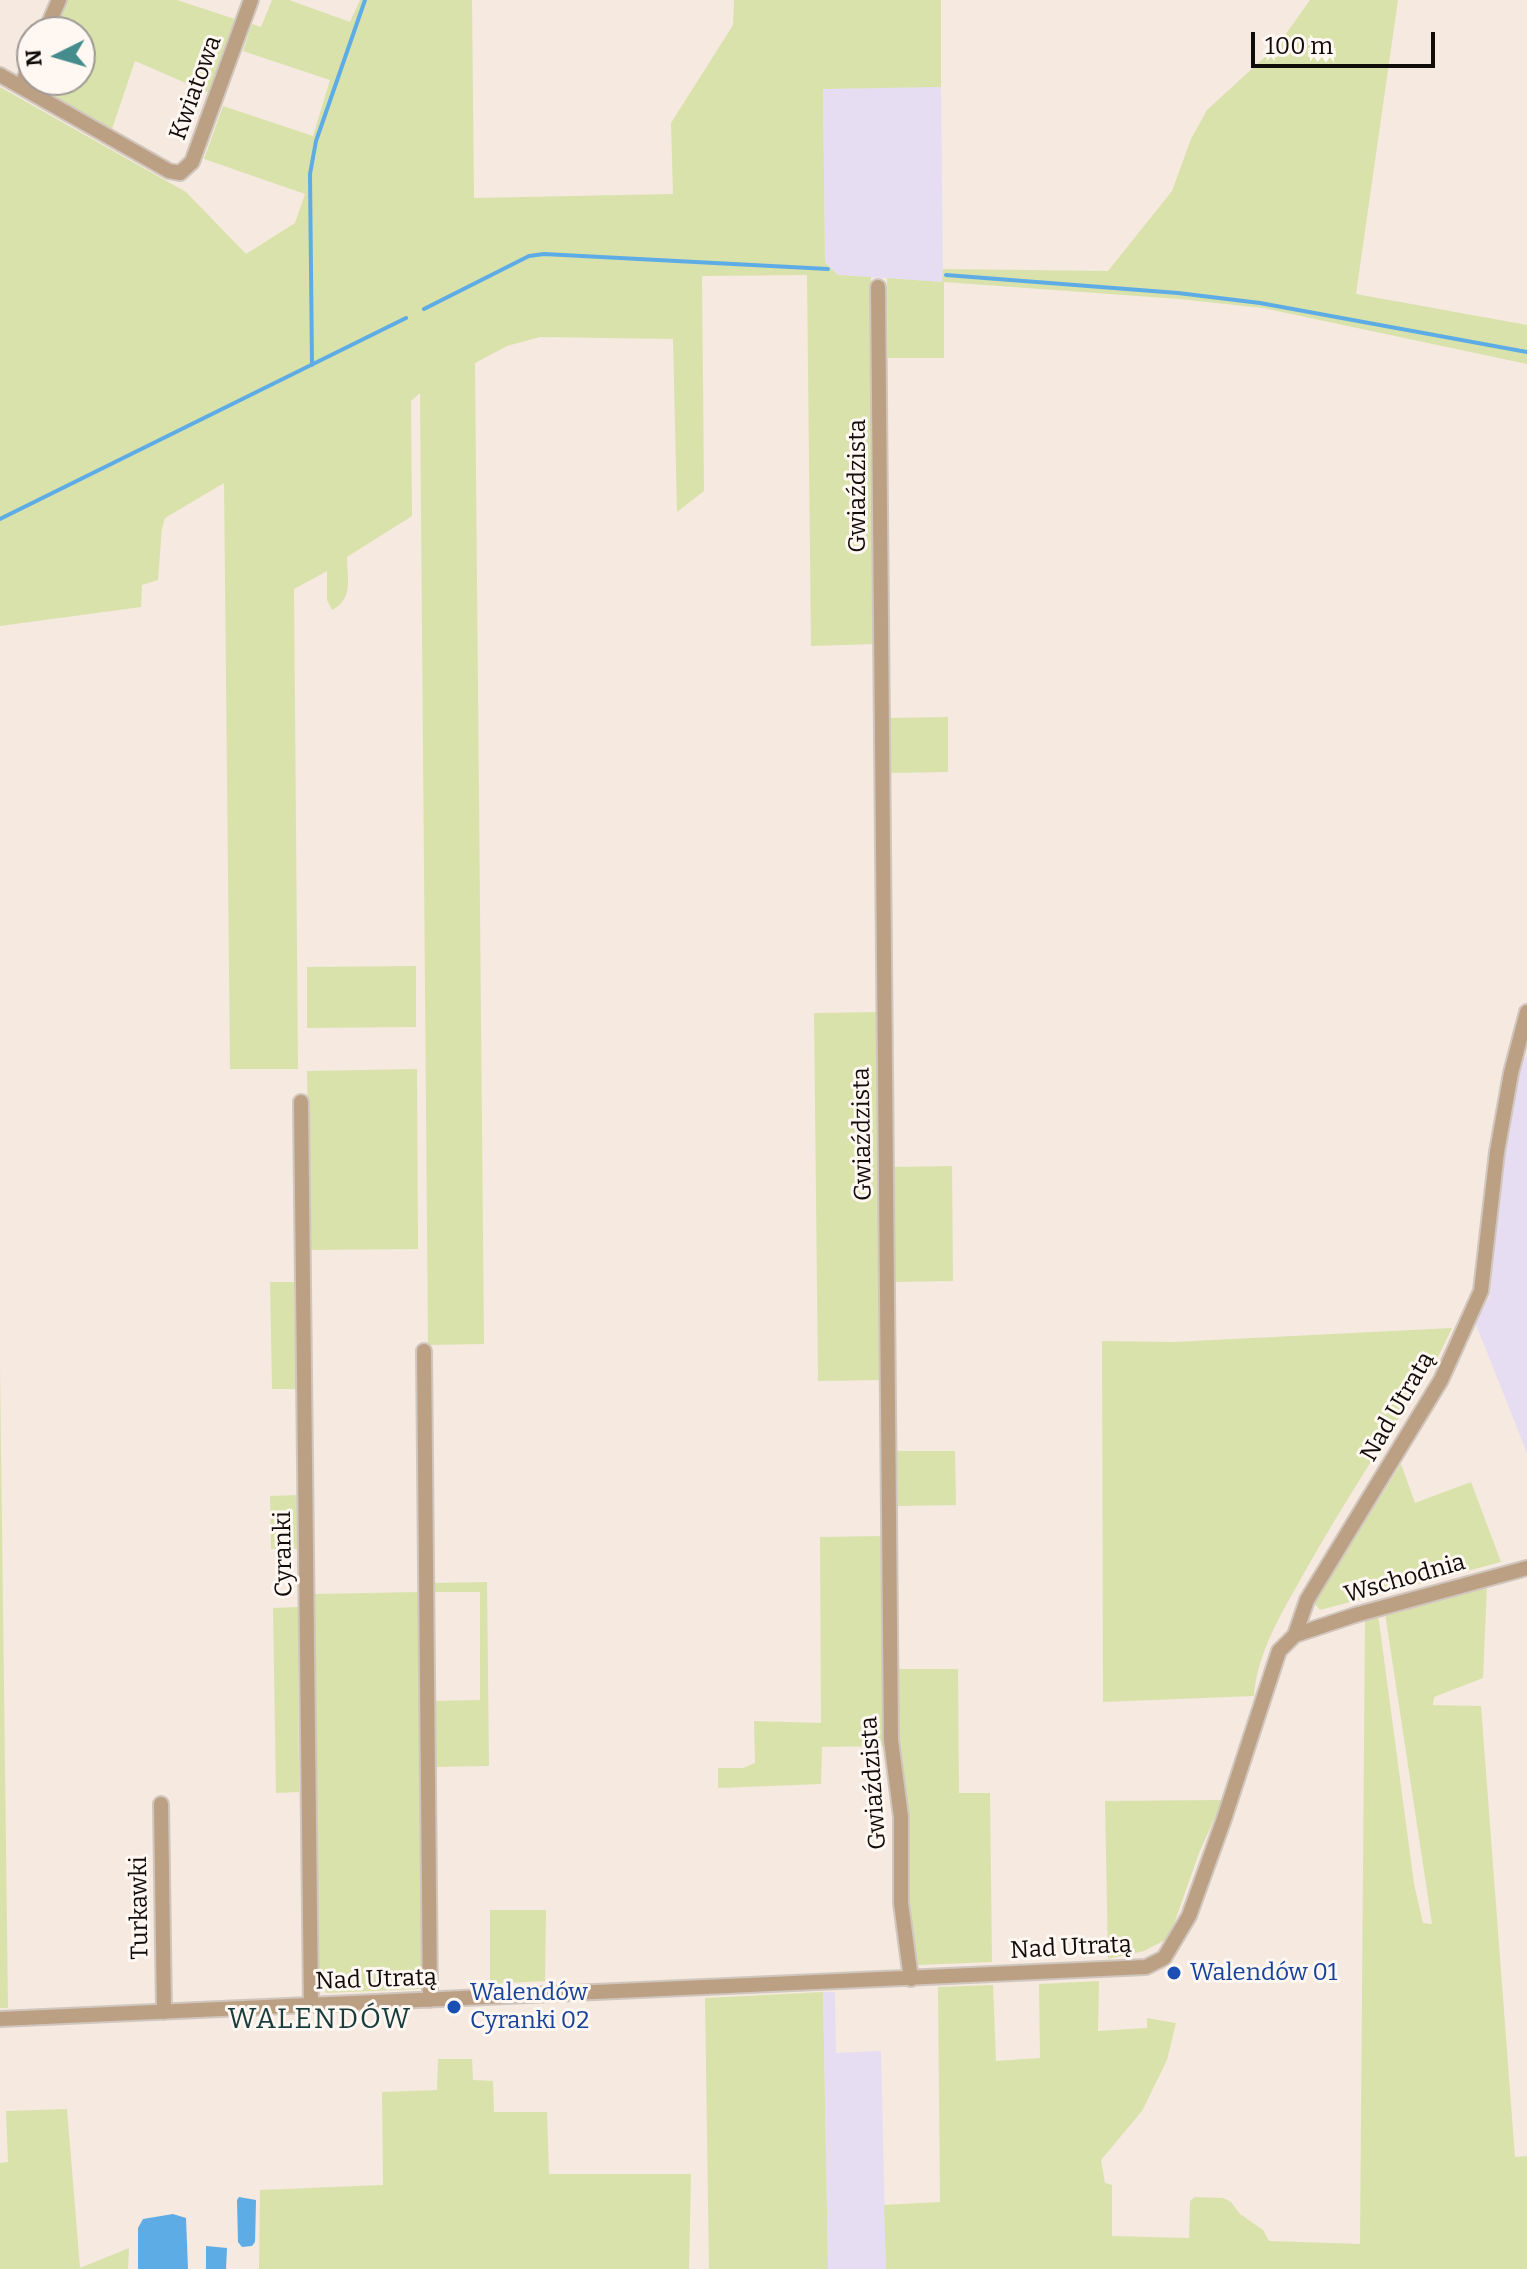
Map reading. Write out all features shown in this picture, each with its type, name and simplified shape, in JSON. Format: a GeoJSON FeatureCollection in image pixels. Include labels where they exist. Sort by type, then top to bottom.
{"type":"FeatureCollection","features":[{"type":"Feature","properties":{"kind":"street","name":"Kwiatowa"},"geometry":{"type":"LineString","coordinates":[[38,96],[169,171],[180,173],[192,162],[251,0]]}},
{"type":"Feature","properties":{"kind":"street","name":"Gwiaździsta"},"geometry":{"type":"LineString","coordinates":[[878,287],[891,1740],[901,1817],[901,1903],[911,1979]]}},
{"type":"Feature","properties":{"kind":"street","name":"Nad Utratą"},"geometry":{"type":"LineString","coordinates":[[0,2019],[1146,1967],[1164,1958],[1189,1916],[1279,1651],[1295,1635],[1307,1600],[1441,1380],[1481,1291],[1497,1152],[1511,1073],[1527,1012]]}},
{"type":"Feature","properties":{"kind":"street","name":"Cyranki"},"geometry":{"type":"LineString","coordinates":[[301,1102],[311,2005]]}},
{"type":"Feature","properties":{"kind":"street"},"geometry":{"type":"LineString","coordinates":[[424,1351],[430,2000]]}},
{"type":"Feature","properties":{"kind":"street","name":"Wschodnia"},"geometry":{"type":"LineString","coordinates":[[1295,1635],[1355,1615],[1527,1568]]}},
{"type":"Feature","properties":{"kind":"street","name":"Turkawki"},"geometry":{"type":"LineString","coordinates":[[161,1804],[164,2012]]}},
{"type":"Feature","properties":{"kind":"shaded area"},"geometry":{"type":"Polygon","coordinates":[[[941,87],[943,282],[838,275],[825,262],[823,88],[941,87]]]}},
{"type":"Feature","properties":{"kind":"shaded area"},"geometry":{"type":"Polygon","coordinates":[[[1527,1057],[1527,1453],[1475,1322],[1490,1296],[1498,1192],[1520,1059],[1527,1057]]]}},
{"type":"Feature","properties":{"kind":"shaded area"},"geometry":{"type":"Polygon","coordinates":[[[823,1992],[835,1992],[836,2053],[881,2051],[886,2269],[828,2269],[823,1992]]]}},
{"type":"Feature","properties":{"kind":"green space"},"geometry":{"type":"Polygon","coordinates":[[[66,0],[177,0],[235,19],[209,93],[135,61],[112,129],[53,96],[96,96],[96,16],[59,16],[66,0]]]}},
{"type":"Feature","properties":{"kind":"green space"},"geometry":{"type":"Polygon","coordinates":[[[272,0],[289,0],[350,22],[360,0],[472,0],[474,198],[673,194],[671,123],[733,25],[734,0],[941,0],[941,87],[823,89],[825,262],[838,275],[871,277],[874,644],[811,646],[807,275],[702,276],[704,491],[677,512],[673,339],[540,337],[507,346],[475,363],[484,1344],[428,1345],[420,393],[411,401],[412,516],[347,557],[346,594],[344,600],[332,610],[327,600],[327,571],[294,589],[298,1069],[230,1069],[224,483],[165,518],[158,580],[142,585],[141,607],[0,626],[0,87],[186,192],[246,254],[295,223],[305,194],[204,159],[223,106],[313,136],[330,80],[243,51],[252,24],[261,27],[272,0]]]}},
{"type":"Feature","properties":{"kind":"green space"},"geometry":{"type":"Polygon","coordinates":[[[1310,0],[1398,0],[1356,294],[1527,325],[1527,364],[1263,308],[944,282],[944,358],[888,358],[887,278],[942,282],[943,269],[1108,271],[1172,191],[1191,139],[1207,110],[1278,45],[1310,0]]]}},
{"type":"Feature","properties":{"kind":"green space"},"geometry":{"type":"Polygon","coordinates":[[[948,717],[948,772],[890,773],[890,718],[948,717]]]}},
{"type":"Feature","properties":{"kind":"green space"},"geometry":{"type":"Polygon","coordinates":[[[416,966],[416,1027],[307,1028],[307,967],[416,966]]]}},
{"type":"Feature","properties":{"kind":"green space"},"geometry":{"type":"Polygon","coordinates":[[[878,1012],[882,1380],[818,1381],[814,1013],[878,1012]]]}},
{"type":"Feature","properties":{"kind":"green space"},"geometry":{"type":"Polygon","coordinates":[[[417,1069],[418,1249],[309,1250],[307,1071],[417,1069]]]}},
{"type":"Feature","properties":{"kind":"green space"},"geometry":{"type":"Polygon","coordinates":[[[952,1166],[953,1281],[895,1282],[894,1167],[952,1166]]]}},
{"type":"Feature","properties":{"kind":"green space"},"geometry":{"type":"Polygon","coordinates":[[[270,1282],[294,1282],[296,1389],[272,1389],[270,1282]]]}},
{"type":"Feature","properties":{"kind":"green space"},"geometry":{"type":"Polygon","coordinates":[[[1452,1328],[1439,1355],[1353,1490],[1288,1602],[1260,1664],[1254,1696],[1103,1702],[1102,1341],[1174,1342],[1452,1328]]]}},
{"type":"Feature","properties":{"kind":"green space"},"geometry":{"type":"Polygon","coordinates":[[[0,1366],[8,2008],[0,2008],[0,1366]]]}},
{"type":"Feature","properties":{"kind":"green space"},"geometry":{"type":"Polygon","coordinates":[[[897,1451],[955,1451],[956,1505],[898,1506],[897,1451]]]}},
{"type":"Feature","properties":{"kind":"green space"},"geometry":{"type":"Polygon","coordinates":[[[1401,1464],[1415,1503],[1471,1482],[1501,1562],[1320,1610],[1314,1603],[1401,1464]]]}},
{"type":"Feature","properties":{"kind":"green space"},"geometry":{"type":"Polygon","coordinates":[[[297,1495],[297,1549],[271,1549],[270,1496],[297,1495]]]}},
{"type":"Feature","properties":{"kind":"green space"},"geometry":{"type":"Polygon","coordinates":[[[884,1536],[885,1746],[822,1747],[821,1784],[718,1788],[718,1768],[743,1768],[755,1763],[754,1721],[821,1723],[820,1537],[884,1536]]]}},
{"type":"Feature","properties":{"kind":"green space"},"geometry":{"type":"Polygon","coordinates":[[[487,1582],[489,1766],[434,1767],[432,1701],[480,1700],[480,1592],[431,1592],[432,1583],[487,1582]]]}},
{"type":"Feature","properties":{"kind":"green space"},"geometry":{"type":"Polygon","coordinates":[[[1487,1585],[1483,1678],[1434,1697],[1433,1705],[1481,1706],[1515,2157],[1527,2156],[1527,2269],[886,2269],[884,2205],[940,2202],[938,1987],[993,1985],[996,2061],[1040,2058],[1039,1984],[1099,1981],[1098,2031],[1147,2028],[1147,2018],[1176,2023],[1167,2060],[1142,2111],[1101,2160],[1105,2183],[1112,2185],[1112,2236],[1189,2238],[1190,2201],[1195,2197],[1223,2198],[1231,2202],[1240,2214],[1263,2230],[1269,2241],[1360,2244],[1365,1618],[1378,1614],[1414,1884],[1423,1923],[1432,1924],[1385,1613],[1487,1585]]]}},
{"type":"Feature","properties":{"kind":"green space"},"geometry":{"type":"Polygon","coordinates":[[[421,1592],[425,1983],[421,1989],[326,1993],[320,1982],[317,1961],[313,1594],[421,1592]]]}},
{"type":"Feature","properties":{"kind":"green space"},"geometry":{"type":"Polygon","coordinates":[[[298,1607],[299,1792],[276,1793],[273,1608],[298,1607]]]}},
{"type":"Feature","properties":{"kind":"green space"},"geometry":{"type":"Polygon","coordinates":[[[899,1669],[958,1669],[959,1793],[990,1793],[992,1962],[917,1965],[909,1937],[905,1797],[899,1764],[899,1669]]]}},
{"type":"Feature","properties":{"kind":"green space"},"geometry":{"type":"Polygon","coordinates":[[[1223,1800],[1199,1853],[1169,1938],[1144,1951],[1108,1959],[1105,1801],[1223,1800]]]}},
{"type":"Feature","properties":{"kind":"green space"},"geometry":{"type":"Polygon","coordinates":[[[490,1910],[546,1910],[545,1981],[490,1984],[490,1910]]]}},
{"type":"Feature","properties":{"kind":"green space"},"geometry":{"type":"Polygon","coordinates":[[[823,1992],[828,2269],[709,2269],[705,1998],[823,1992]]]}},
{"type":"Feature","properties":{"kind":"green space"},"geometry":{"type":"Polygon","coordinates":[[[438,2059],[472,2059],[473,2080],[493,2081],[494,2112],[547,2112],[549,2174],[691,2174],[689,2269],[259,2269],[260,2190],[383,2185],[382,2092],[437,2090],[438,2059]]]}},
{"type":"Feature","properties":{"kind":"green space"},"geometry":{"type":"Polygon","coordinates":[[[67,2109],[80,2268],[129,2248],[128,2269],[0,2269],[0,2163],[8,2162],[6,2111],[67,2109]]]}},
{"type":"Feature","properties":{"kind":"water"},"geometry":{"type":"Polygon","coordinates":[[[239,2197],[256,2200],[255,2242],[252,2246],[242,2247],[238,2242],[239,2197]]]}},
{"type":"Feature","properties":{"kind":"water"},"geometry":{"type":"Polygon","coordinates":[[[173,2214],[186,2218],[188,2269],[138,2269],[138,2228],[143,2219],[173,2214]]]}},
{"type":"Feature","properties":{"kind":"water"},"geometry":{"type":"Polygon","coordinates":[[[206,2246],[227,2248],[226,2269],[206,2269],[206,2246]]]}},
{"type":"Feature","properties":{"kind":"waterway"},"geometry":{"type":"LineString","coordinates":[[312,365],[310,174],[316,141],[365,0]]}},
{"type":"Feature","properties":{"kind":"waterway"},"geometry":{"type":"LineString","coordinates":[[424,309],[529,256],[544,254],[828,269]]}},
{"type":"Feature","properties":{"kind":"waterway"},"geometry":{"type":"LineString","coordinates":[[946,275],[1178,293],[1260,303],[1527,352]]}},
{"type":"Feature","properties":{"kind":"waterway"},"geometry":{"type":"LineString","coordinates":[[0,519],[406,318]]}},
{"type":"Feature","properties":{"kind":"place","name":"Walendów 01"},"geometry":{"type":"Point","coordinates":[1174,1973]}},
{"type":"Feature","properties":{"kind":"place","name":"Walendów Cyranki 02"},"geometry":{"type":"Point","coordinates":[454,2007]}},
{"type":"Feature","properties":{"kind":"district","name":"WALENDÓW"},"geometry":{"type":"Point","coordinates":[320,2020]}}]}
